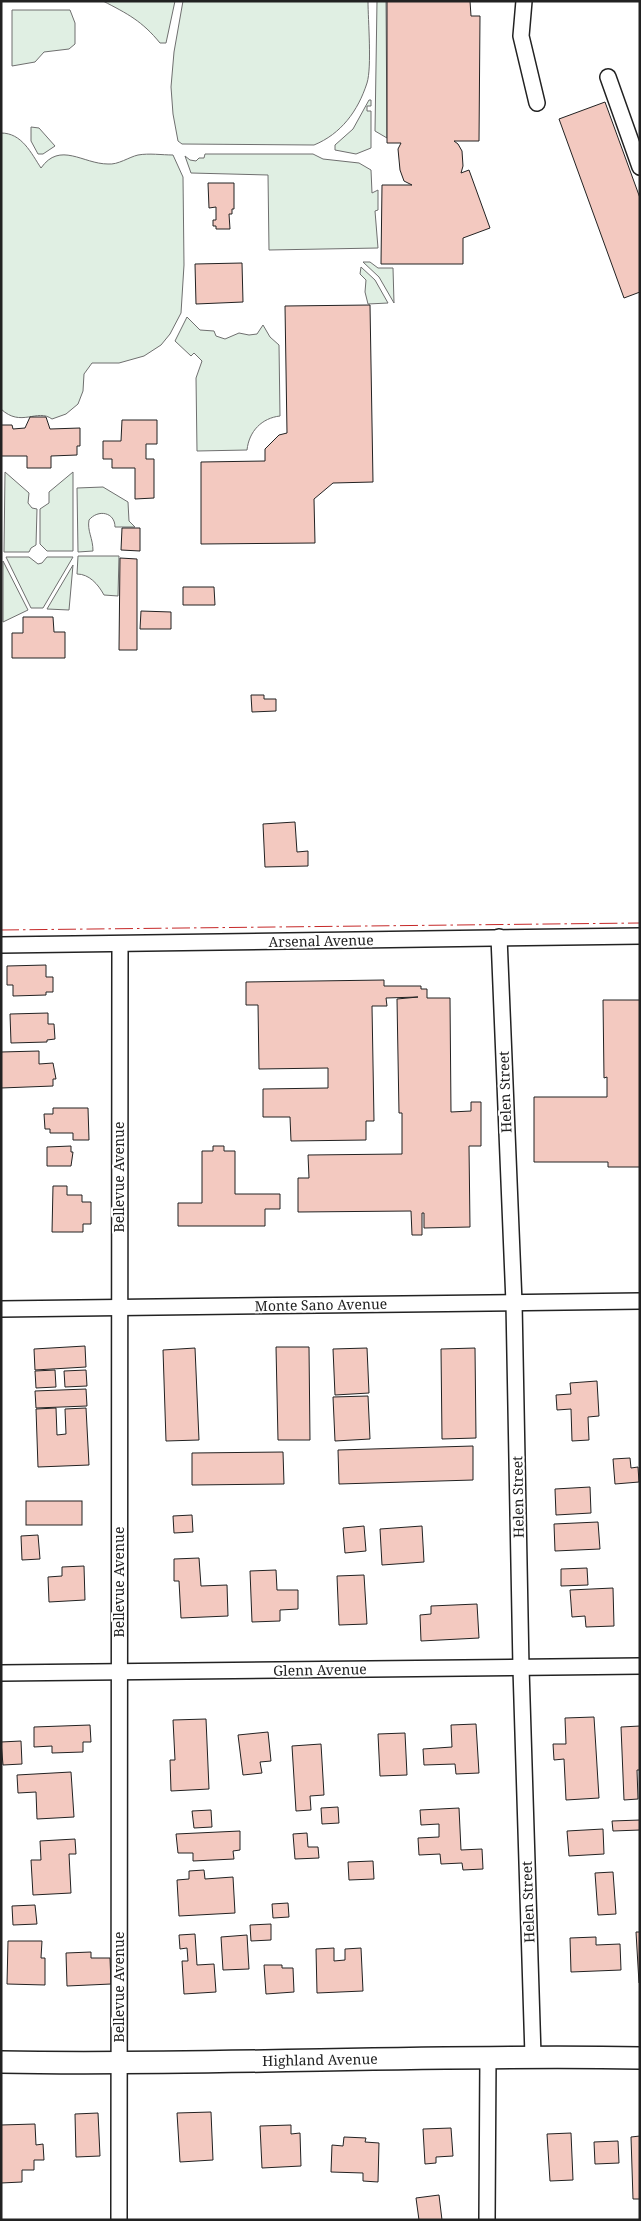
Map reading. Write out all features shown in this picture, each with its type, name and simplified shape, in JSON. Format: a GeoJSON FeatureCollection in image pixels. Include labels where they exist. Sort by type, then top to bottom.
{"type":"FeatureCollection","features":[{"type":"Feature","properties":{"kind":"main road","name":"Highland Avenue"},"geometry":{"type":"LineString","coordinates":[[1,2062],[119,2064],[488,2056],[640,2058]]}},
{"type":"Feature","properties":{"kind":"street"},"geometry":{"type":"LineString","coordinates":[[524,1],[521,36],[537,103]]}},
{"type":"Feature","properties":{"kind":"street"},"geometry":{"type":"LineString","coordinates":[[608,77],[640,167]]}},
{"type":"Feature","properties":{"kind":"street","name":"Arsenal Avenue"},"geometry":{"type":"LineString","coordinates":[[1,945],[120,945],[640,936]]}},
{"type":"Feature","properties":{"kind":"street","name":"Helen Street"},"geometry":{"type":"LineString","coordinates":[[499,937],[514,1303],[521,1668],[533,2056]]}},
{"type":"Feature","properties":{"kind":"street","name":"Bellevue Avenue"},"geometry":{"type":"LineString","coordinates":[[119,2220],[120,945]]}},
{"type":"Feature","properties":{"kind":"street","name":"Monte Sano Avenue"},"geometry":{"type":"LineString","coordinates":[[1,1309],[640,1301]]}},
{"type":"Feature","properties":{"kind":"street","name":"Glenn Avenue"},"geometry":{"type":"LineString","coordinates":[[1,1673],[640,1666]]}},
{"type":"Feature","properties":{"kind":"street"},"geometry":{"type":"LineString","coordinates":[[488,2056],[488,2220]]}},
{"type":"Feature","properties":{"kind":"green space"},"geometry":{"type":"Polygon","coordinates":[[[103,1],[175,1],[166,43],[160,43],[134,19],[103,1]]]}},
{"type":"Feature","properties":{"kind":"green space"},"geometry":{"type":"Polygon","coordinates":[[[183,1],[368,1],[370,55],[367,83],[359,103],[340,128],[314,145],[182,144],[178,141],[171,87],[174,52],[183,1]]]}},
{"type":"Feature","properties":{"kind":"green space"},"geometry":{"type":"Polygon","coordinates":[[[377,1],[386,1],[387,138],[375,131],[377,1]]]}},
{"type":"Feature","properties":{"kind":"green space"},"geometry":{"type":"Polygon","coordinates":[[[12,10],[70,10],[75,23],[75,44],[69,49],[44,52],[35,62],[12,66],[12,10]]]}},
{"type":"Feature","properties":{"kind":"green space"},"geometry":{"type":"Polygon","coordinates":[[[369,100],[371,100],[371,106],[367,106],[367,111],[371,111],[371,148],[356,154],[335,150],[335,145],[353,129],[369,100]]]}},
{"type":"Feature","properties":{"kind":"green space"},"geometry":{"type":"Polygon","coordinates":[[[31,127],[39,128],[55,146],[43,154],[38,154],[31,141],[31,127]]]}},
{"type":"Feature","properties":{"kind":"green space"},"geometry":{"type":"Polygon","coordinates":[[[1,133],[15,136],[20,140],[41,168],[48,160],[64,155],[108,164],[138,155],[173,155],[183,177],[184,265],[181,313],[170,334],[161,345],[144,356],[119,363],[92,363],[84,374],[83,391],[78,404],[66,414],[52,419],[41,415],[22,418],[15,417],[1,409],[1,133]]]}},
{"type":"Feature","properties":{"kind":"green space"},"geometry":{"type":"Polygon","coordinates":[[[205,154],[313,154],[323,159],[359,163],[371,170],[372,193],[378,190],[378,210],[375,211],[378,248],[269,250],[268,175],[191,173],[185,156],[190,160],[196,161],[199,158],[204,158],[205,154]]]}},
{"type":"Feature","properties":{"kind":"green space"},"geometry":{"type":"Polygon","coordinates":[[[363,262],[370,262],[378,268],[393,268],[394,303],[379,277],[363,262]]]}},
{"type":"Feature","properties":{"kind":"green space"},"geometry":{"type":"Polygon","coordinates":[[[361,267],[375,280],[388,303],[368,304],[365,292],[366,280],[360,274],[361,267]]]}},
{"type":"Feature","properties":{"kind":"green space"},"geometry":{"type":"Polygon","coordinates":[[[187,317],[200,330],[214,331],[216,336],[225,339],[239,333],[257,334],[263,325],[270,337],[279,345],[280,416],[268,419],[257,427],[250,437],[247,450],[197,451],[196,378],[202,361],[194,353],[191,356],[175,341],[187,317]]]}},
{"type":"Feature","properties":{"kind":"green space"},"geometry":{"type":"Polygon","coordinates":[[[5,472],[29,493],[28,503],[32,508],[37,509],[36,545],[29,552],[4,552],[5,472]]]}},
{"type":"Feature","properties":{"kind":"green space"},"geometry":{"type":"Polygon","coordinates":[[[73,472],[73,551],[47,551],[40,544],[40,509],[49,503],[49,492],[73,472]]]}},
{"type":"Feature","properties":{"kind":"green space"},"geometry":{"type":"Polygon","coordinates":[[[103,487],[128,502],[129,521],[135,527],[115,527],[109,515],[97,514],[89,520],[93,551],[78,552],[77,488],[103,487]]]}},
{"type":"Feature","properties":{"kind":"green space"},"geometry":{"type":"Polygon","coordinates":[[[78,556],[119,556],[118,596],[104,595],[93,580],[77,574],[78,556]]]}},
{"type":"Feature","properties":{"kind":"green space"},"geometry":{"type":"Polygon","coordinates":[[[6,557],[29,557],[38,564],[42,563],[47,557],[73,557],[43,608],[31,608],[6,557]]]}},
{"type":"Feature","properties":{"kind":"green space"},"geometry":{"type":"Polygon","coordinates":[[[3,561],[28,610],[3,622],[3,561]]]}},
{"type":"Feature","properties":{"kind":"green space"},"geometry":{"type":"Polygon","coordinates":[[[73,565],[69,610],[47,609],[73,565]]]}},
{"type":"Feature","properties":{"kind":"building"},"geometry":{"type":"Polygon","coordinates":[[[387,1],[470,1],[471,16],[480,16],[479,141],[454,141],[462,151],[463,166],[461,173],[469,170],[490,228],[463,238],[463,264],[381,264],[382,185],[412,185],[404,181],[400,170],[398,149],[401,143],[387,143],[387,1]]]}},
{"type":"Feature","properties":{"kind":"building"},"geometry":{"type":"Polygon","coordinates":[[[605,102],[640,198],[640,292],[624,298],[559,119],[605,102]]]}},
{"type":"Feature","properties":{"kind":"building"},"geometry":{"type":"Polygon","coordinates":[[[208,183],[234,183],[234,209],[232,209],[232,214],[229,214],[230,229],[216,229],[216,226],[213,226],[213,220],[216,220],[216,207],[209,208],[208,183]]]}},
{"type":"Feature","properties":{"kind":"building"},"geometry":{"type":"Polygon","coordinates":[[[242,263],[243,302],[196,304],[195,264],[242,263]]]}},
{"type":"Feature","properties":{"kind":"building"},"geometry":{"type":"Polygon","coordinates":[[[370,305],[373,482],[333,483],[314,499],[315,543],[201,544],[201,462],[265,461],[265,449],[279,435],[287,433],[285,306],[370,305]]]}},
{"type":"Feature","properties":{"kind":"building"},"geometry":{"type":"Polygon","coordinates":[[[30,417],[46,417],[50,429],[80,428],[80,446],[77,446],[77,455],[51,456],[51,468],[27,468],[27,456],[1,456],[1,425],[12,425],[13,429],[25,428],[30,417]]]}},
{"type":"Feature","properties":{"kind":"building"},"geometry":{"type":"Polygon","coordinates":[[[122,420],[157,420],[157,444],[146,444],[146,459],[154,459],[154,498],[135,499],[135,468],[112,468],[112,459],[103,459],[103,441],[121,441],[122,420]]]}},
{"type":"Feature","properties":{"kind":"building"},"geometry":{"type":"Polygon","coordinates":[[[122,528],[140,528],[140,551],[121,550],[122,528]]]}},
{"type":"Feature","properties":{"kind":"building"},"geometry":{"type":"Polygon","coordinates":[[[120,558],[137,559],[137,650],[119,650],[120,558]]]}},
{"type":"Feature","properties":{"kind":"building"},"geometry":{"type":"Polygon","coordinates":[[[183,587],[214,587],[215,605],[183,605],[183,587]]]}},
{"type":"Feature","properties":{"kind":"building"},"geometry":{"type":"Polygon","coordinates":[[[141,611],[171,612],[171,629],[140,629],[141,611]]]}},
{"type":"Feature","properties":{"kind":"building"},"geometry":{"type":"Polygon","coordinates":[[[23,617],[53,617],[54,632],[65,632],[65,658],[12,658],[12,633],[23,633],[23,617]]]}},
{"type":"Feature","properties":{"kind":"building"},"geometry":{"type":"Polygon","coordinates":[[[251,695],[264,695],[264,699],[276,699],[276,711],[252,712],[251,695]]]}},
{"type":"Feature","properties":{"kind":"building"},"geometry":{"type":"Polygon","coordinates":[[[295,822],[297,852],[308,851],[308,866],[265,867],[263,824],[295,822]]]}},
{"type":"Feature","properties":{"kind":"building"},"geometry":{"type":"Polygon","coordinates":[[[46,965],[46,977],[53,977],[53,992],[46,992],[46,995],[13,996],[13,985],[7,985],[7,966],[46,965]]]}},
{"type":"Feature","properties":{"kind":"building"},"geometry":{"type":"Polygon","coordinates":[[[384,980],[384,986],[421,986],[421,989],[427,989],[427,998],[450,998],[451,1112],[471,1111],[471,1102],[481,1102],[481,1146],[469,1146],[470,1227],[424,1228],[424,1213],[422,1213],[422,1235],[412,1235],[411,1211],[298,1212],[298,1178],[309,1178],[308,1155],[402,1154],[402,1113],[399,1113],[397,999],[418,997],[386,998],[387,1006],[372,1006],[374,1121],[366,1121],[366,1140],[291,1141],[290,1117],[263,1117],[263,1089],[328,1088],[328,1068],[259,1069],[258,1005],[246,1005],[246,982],[384,980]]]}},
{"type":"Feature","properties":{"kind":"building"},"geometry":{"type":"Polygon","coordinates":[[[603,1000],[640,1000],[640,1167],[608,1167],[608,1162],[534,1162],[534,1097],[607,1097],[607,1077],[604,1078],[603,1000]]]}},
{"type":"Feature","properties":{"kind":"building"},"geometry":{"type":"Polygon","coordinates":[[[48,1013],[48,1024],[54,1024],[55,1039],[47,1040],[47,1042],[11,1043],[10,1014],[48,1013]]]}},
{"type":"Feature","properties":{"kind":"building"},"geometry":{"type":"Polygon","coordinates":[[[39,1051],[39,1064],[53,1063],[56,1079],[53,1079],[53,1086],[1,1088],[1,1052],[39,1051]]]}},
{"type":"Feature","properties":{"kind":"building"},"geometry":{"type":"Polygon","coordinates":[[[53,1108],[88,1108],[89,1140],[73,1140],[73,1133],[50,1133],[50,1129],[45,1129],[44,1114],[53,1114],[53,1108]]]}},
{"type":"Feature","properties":{"kind":"building"},"geometry":{"type":"Polygon","coordinates":[[[71,1146],[71,1152],[73,1152],[71,1166],[47,1166],[47,1147],[71,1146]]]}},
{"type":"Feature","properties":{"kind":"building"},"geometry":{"type":"Polygon","coordinates":[[[213,1146],[224,1146],[224,1151],[235,1151],[235,1194],[280,1194],[280,1209],[265,1209],[265,1226],[178,1226],[178,1203],[202,1203],[202,1151],[213,1151],[213,1146]]]}},
{"type":"Feature","properties":{"kind":"building"},"geometry":{"type":"Polygon","coordinates":[[[53,1186],[67,1186],[67,1195],[82,1195],[82,1202],[91,1202],[91,1224],[83,1224],[83,1232],[52,1232],[53,1186]]]}},
{"type":"Feature","properties":{"kind":"building"},"geometry":{"type":"Polygon","coordinates":[[[85,1346],[86,1367],[35,1370],[34,1349],[85,1346]]]}},
{"type":"Feature","properties":{"kind":"building"},"geometry":{"type":"Polygon","coordinates":[[[276,1347],[309,1347],[310,1440],[278,1440],[276,1347]]]}},
{"type":"Feature","properties":{"kind":"building"},"geometry":{"type":"Polygon","coordinates":[[[195,1348],[199,1440],[166,1441],[163,1350],[195,1348]]]}},
{"type":"Feature","properties":{"kind":"building"},"geometry":{"type":"Polygon","coordinates":[[[367,1348],[369,1393],[335,1395],[333,1349],[367,1348]]]}},
{"type":"Feature","properties":{"kind":"building"},"geometry":{"type":"Polygon","coordinates":[[[475,1348],[476,1438],[442,1439],[441,1349],[475,1348]]]}},
{"type":"Feature","properties":{"kind":"building"},"geometry":{"type":"Polygon","coordinates":[[[55,1370],[56,1387],[36,1388],[35,1371],[55,1370]]]}},
{"type":"Feature","properties":{"kind":"building"},"geometry":{"type":"Polygon","coordinates":[[[86,1370],[87,1386],[65,1387],[64,1371],[86,1370]]]}},
{"type":"Feature","properties":{"kind":"building"},"geometry":{"type":"Polygon","coordinates":[[[597,1381],[599,1416],[588,1417],[589,1440],[572,1441],[571,1409],[557,1410],[556,1395],[571,1394],[570,1383],[597,1381]]]}},
{"type":"Feature","properties":{"kind":"building"},"geometry":{"type":"Polygon","coordinates":[[[86,1389],[87,1406],[36,1408],[35,1391],[86,1389]]]}},
{"type":"Feature","properties":{"kind":"building"},"geometry":{"type":"Polygon","coordinates":[[[368,1396],[370,1439],[335,1441],[333,1397],[368,1396]]]}},
{"type":"Feature","properties":{"kind":"building"},"geometry":{"type":"Polygon","coordinates":[[[56,1408],[57,1435],[66,1434],[65,1409],[86,1408],[89,1465],[38,1467],[36,1409],[56,1408]]]}},
{"type":"Feature","properties":{"kind":"building"},"geometry":{"type":"Polygon","coordinates":[[[473,1446],[473,1480],[339,1484],[338,1450],[473,1446]]]}},
{"type":"Feature","properties":{"kind":"building"},"geometry":{"type":"Polygon","coordinates":[[[283,1452],[284,1484],[192,1485],[192,1453],[283,1452]]]}},
{"type":"Feature","properties":{"kind":"building"},"geometry":{"type":"Polygon","coordinates":[[[630,1458],[631,1468],[638,1467],[639,1482],[615,1484],[613,1459],[630,1458]]]}},
{"type":"Feature","properties":{"kind":"building"},"geometry":{"type":"Polygon","coordinates":[[[590,1487],[591,1513],[556,1515],[555,1489],[590,1487]]]}},
{"type":"Feature","properties":{"kind":"building"},"geometry":{"type":"Polygon","coordinates":[[[26,1501],[82,1501],[82,1525],[26,1525],[26,1501]]]}},
{"type":"Feature","properties":{"kind":"building"},"geometry":{"type":"Polygon","coordinates":[[[192,1515],[193,1532],[174,1533],[173,1516],[192,1515]]]}},
{"type":"Feature","properties":{"kind":"building"},"geometry":{"type":"Polygon","coordinates":[[[598,1522],[600,1549],[555,1551],[554,1524],[598,1522]]]}},
{"type":"Feature","properties":{"kind":"building"},"geometry":{"type":"Polygon","coordinates":[[[364,1526],[366,1551],[345,1553],[343,1528],[364,1526]]]}},
{"type":"Feature","properties":{"kind":"building"},"geometry":{"type":"Polygon","coordinates":[[[422,1526],[424,1562],[382,1565],[380,1529],[422,1526]]]}},
{"type":"Feature","properties":{"kind":"building"},"geometry":{"type":"Polygon","coordinates":[[[38,1535],[40,1559],[22,1560],[21,1536],[38,1535]]]}},
{"type":"Feature","properties":{"kind":"building"},"geometry":{"type":"Polygon","coordinates":[[[199,1558],[201,1586],[227,1585],[228,1616],[181,1618],[179,1581],[174,1581],[174,1559],[199,1558]]]}},
{"type":"Feature","properties":{"kind":"building"},"geometry":{"type":"Polygon","coordinates":[[[84,1566],[85,1600],[49,1602],[48,1577],[62,1576],[62,1567],[84,1566]]]}},
{"type":"Feature","properties":{"kind":"building"},"geometry":{"type":"Polygon","coordinates":[[[587,1568],[588,1585],[561,1586],[561,1569],[587,1568]]]}},
{"type":"Feature","properties":{"kind":"building"},"geometry":{"type":"Polygon","coordinates":[[[276,1570],[277,1590],[298,1590],[298,1609],[280,1610],[280,1621],[252,1622],[250,1571],[276,1570]]]}},
{"type":"Feature","properties":{"kind":"building"},"geometry":{"type":"Polygon","coordinates":[[[364,1575],[367,1624],[339,1625],[337,1576],[364,1575]]]}},
{"type":"Feature","properties":{"kind":"building"},"geometry":{"type":"Polygon","coordinates":[[[613,1588],[614,1626],[586,1627],[585,1616],[572,1617],[570,1590],[613,1588]]]}},
{"type":"Feature","properties":{"kind":"building"},"geometry":{"type":"Polygon","coordinates":[[[477,1604],[479,1638],[421,1641],[420,1615],[431,1614],[431,1606],[477,1604]]]}},
{"type":"Feature","properties":{"kind":"building"},"geometry":{"type":"Polygon","coordinates":[[[594,1717],[599,1798],[566,1800],[564,1759],[554,1760],[553,1744],[566,1744],[565,1718],[594,1717]]]}},
{"type":"Feature","properties":{"kind":"building"},"geometry":{"type":"Polygon","coordinates":[[[206,1719],[209,1789],[171,1791],[170,1760],[175,1760],[173,1720],[206,1719]]]}},
{"type":"Feature","properties":{"kind":"building"},"geometry":{"type":"Polygon","coordinates":[[[476,1724],[479,1773],[456,1774],[455,1764],[424,1765],[423,1749],[452,1747],[451,1725],[476,1724]]]}},
{"type":"Feature","properties":{"kind":"building"},"geometry":{"type":"Polygon","coordinates":[[[90,1725],[91,1742],[83,1742],[83,1752],[52,1753],[52,1746],[34,1747],[34,1727],[90,1725]]]}},
{"type":"Feature","properties":{"kind":"building"},"geometry":{"type":"Polygon","coordinates":[[[640,1726],[640,1770],[637,1770],[638,1799],[624,1800],[621,1727],[640,1726]]]}},
{"type":"Feature","properties":{"kind":"building"},"geometry":{"type":"Polygon","coordinates":[[[268,1732],[271,1761],[260,1762],[262,1773],[243,1775],[238,1735],[268,1732]]]}},
{"type":"Feature","properties":{"kind":"building"},"geometry":{"type":"Polygon","coordinates":[[[405,1733],[407,1775],[380,1776],[378,1734],[405,1733]]]}},
{"type":"Feature","properties":{"kind":"building"},"geometry":{"type":"Polygon","coordinates":[[[21,1741],[22,1764],[3,1765],[1,1742],[21,1741]]]}},
{"type":"Feature","properties":{"kind":"building"},"geometry":{"type":"Polygon","coordinates":[[[321,1744],[324,1795],[310,1796],[311,1810],[296,1811],[292,1746],[321,1744]]]}},
{"type":"Feature","properties":{"kind":"building"},"geometry":{"type":"Polygon","coordinates":[[[71,1772],[74,1817],[37,1819],[36,1792],[18,1793],[17,1775],[71,1772]]]}},
{"type":"Feature","properties":{"kind":"building"},"geometry":{"type":"Polygon","coordinates":[[[338,1807],[339,1823],[322,1824],[321,1808],[338,1807]]]}},
{"type":"Feature","properties":{"kind":"building"},"geometry":{"type":"Polygon","coordinates":[[[459,1808],[461,1850],[482,1849],[483,1869],[463,1870],[462,1863],[441,1864],[440,1854],[419,1855],[418,1838],[439,1837],[439,1824],[421,1825],[420,1810],[459,1808]]]}},
{"type":"Feature","properties":{"kind":"building"},"geometry":{"type":"Polygon","coordinates":[[[211,1810],[212,1827],[194,1828],[192,1811],[211,1810]]]}},
{"type":"Feature","properties":{"kind":"building"},"geometry":{"type":"Polygon","coordinates":[[[640,1820],[640,1830],[613,1831],[612,1821],[640,1820]]]}},
{"type":"Feature","properties":{"kind":"building"},"geometry":{"type":"Polygon","coordinates":[[[603,1829],[604,1854],[569,1856],[567,1831],[603,1829]]]}},
{"type":"Feature","properties":{"kind":"building"},"geometry":{"type":"Polygon","coordinates":[[[240,1831],[240,1850],[233,1851],[234,1859],[193,1861],[193,1853],[178,1853],[176,1834],[240,1831]]]}},
{"type":"Feature","properties":{"kind":"building"},"geometry":{"type":"Polygon","coordinates":[[[307,1833],[308,1847],[318,1847],[319,1858],[295,1859],[293,1834],[307,1833]]]}},
{"type":"Feature","properties":{"kind":"building"},"geometry":{"type":"Polygon","coordinates":[[[75,1839],[76,1854],[69,1854],[71,1893],[33,1895],[31,1860],[41,1860],[40,1841],[75,1839]]]}},
{"type":"Feature","properties":{"kind":"building"},"geometry":{"type":"Polygon","coordinates":[[[373,1861],[374,1879],[349,1880],[348,1862],[373,1861]]]}},
{"type":"Feature","properties":{"kind":"building"},"geometry":{"type":"Polygon","coordinates":[[[204,1870],[205,1879],[233,1877],[235,1913],[179,1916],[177,1880],[189,1879],[189,1871],[204,1870]]]}},
{"type":"Feature","properties":{"kind":"building"},"geometry":{"type":"Polygon","coordinates":[[[613,1872],[616,1914],[598,1915],[595,1873],[613,1872]]]}},
{"type":"Feature","properties":{"kind":"building"},"geometry":{"type":"Polygon","coordinates":[[[288,1903],[289,1917],[273,1918],[272,1904],[288,1903]]]}},
{"type":"Feature","properties":{"kind":"building"},"geometry":{"type":"Polygon","coordinates":[[[35,1905],[37,1924],[13,1925],[12,1906],[35,1905]]]}},
{"type":"Feature","properties":{"kind":"building"},"geometry":{"type":"Polygon","coordinates":[[[271,1924],[271,1940],[251,1941],[250,1925],[271,1924]]]}},
{"type":"Feature","properties":{"kind":"building"},"geometry":{"type":"Polygon","coordinates":[[[636,1932],[640,1932],[640,1983],[639,1983],[636,1932]]]}},
{"type":"Feature","properties":{"kind":"building"},"geometry":{"type":"Polygon","coordinates":[[[195,1934],[197,1965],[214,1964],[216,1992],[184,1994],[182,1961],[188,1961],[187,1948],[180,1949],[179,1935],[195,1934]]]}},
{"type":"Feature","properties":{"kind":"building"},"geometry":{"type":"Polygon","coordinates":[[[247,1935],[249,1969],[223,1970],[221,1937],[247,1935]]]}},
{"type":"Feature","properties":{"kind":"building"},"geometry":{"type":"Polygon","coordinates":[[[596,1937],[596,1945],[620,1944],[621,1970],[571,1972],[570,1938],[596,1937]]]}},
{"type":"Feature","properties":{"kind":"building"},"geometry":{"type":"Polygon","coordinates":[[[8,1941],[42,1941],[41,1958],[45,1958],[45,1985],[7,1984],[8,1941]]]}},
{"type":"Feature","properties":{"kind":"building"},"geometry":{"type":"Polygon","coordinates":[[[334,1948],[334,1961],[345,1960],[345,1949],[361,1948],[363,1991],[317,1993],[316,1949],[334,1948]]]}},
{"type":"Feature","properties":{"kind":"building"},"geometry":{"type":"Polygon","coordinates":[[[91,1952],[91,1958],[110,1958],[111,1984],[67,1986],[66,1953],[91,1952]]]}},
{"type":"Feature","properties":{"kind":"building"},"geometry":{"type":"Polygon","coordinates":[[[264,1965],[282,1965],[282,1968],[293,1968],[294,1992],[266,1994],[264,1965]]]}},
{"type":"Feature","properties":{"kind":"building"},"geometry":{"type":"Polygon","coordinates":[[[211,2112],[213,2160],[180,2162],[177,2113],[211,2112]]]}},
{"type":"Feature","properties":{"kind":"building"},"geometry":{"type":"Polygon","coordinates":[[[98,2113],[100,2156],[76,2157],[75,2114],[98,2113]]]}},
{"type":"Feature","properties":{"kind":"building"},"geometry":{"type":"Polygon","coordinates":[[[35,2124],[36,2145],[43,2144],[44,2160],[34,2160],[34,2170],[22,2170],[22,2182],[1,2183],[1,2125],[35,2124]]]}},
{"type":"Feature","properties":{"kind":"building"},"geometry":{"type":"Polygon","coordinates":[[[291,2125],[291,2134],[300,2133],[301,2166],[262,2168],[260,2126],[291,2125]]]}},
{"type":"Feature","properties":{"kind":"building"},"geometry":{"type":"Polygon","coordinates":[[[451,2128],[453,2156],[436,2157],[436,2163],[425,2164],[423,2129],[451,2128]]]}},
{"type":"Feature","properties":{"kind":"building"},"geometry":{"type":"Polygon","coordinates":[[[571,2133],[573,2180],[550,2181],[547,2134],[571,2133]]]}},
{"type":"Feature","properties":{"kind":"building"},"geometry":{"type":"Polygon","coordinates":[[[640,2136],[640,2199],[633,2199],[631,2137],[640,2136]]]}},
{"type":"Feature","properties":{"kind":"building"},"geometry":{"type":"Polygon","coordinates":[[[344,2137],[366,2138],[365,2142],[379,2143],[378,2182],[363,2181],[363,2173],[331,2172],[332,2145],[343,2146],[344,2137]]]}},
{"type":"Feature","properties":{"kind":"building"},"geometry":{"type":"Polygon","coordinates":[[[618,2141],[619,2163],[595,2164],[594,2142],[618,2141]]]}},
{"type":"Feature","properties":{"kind":"building"},"geometry":{"type":"Polygon","coordinates":[[[439,2195],[442,2220],[419,2220],[416,2198],[439,2195]]]}},
{"type":"Feature","properties":{"kind":"power"},"geometry":{"type":"LineString","coordinates":[[1,930],[640,923]]}}]}
